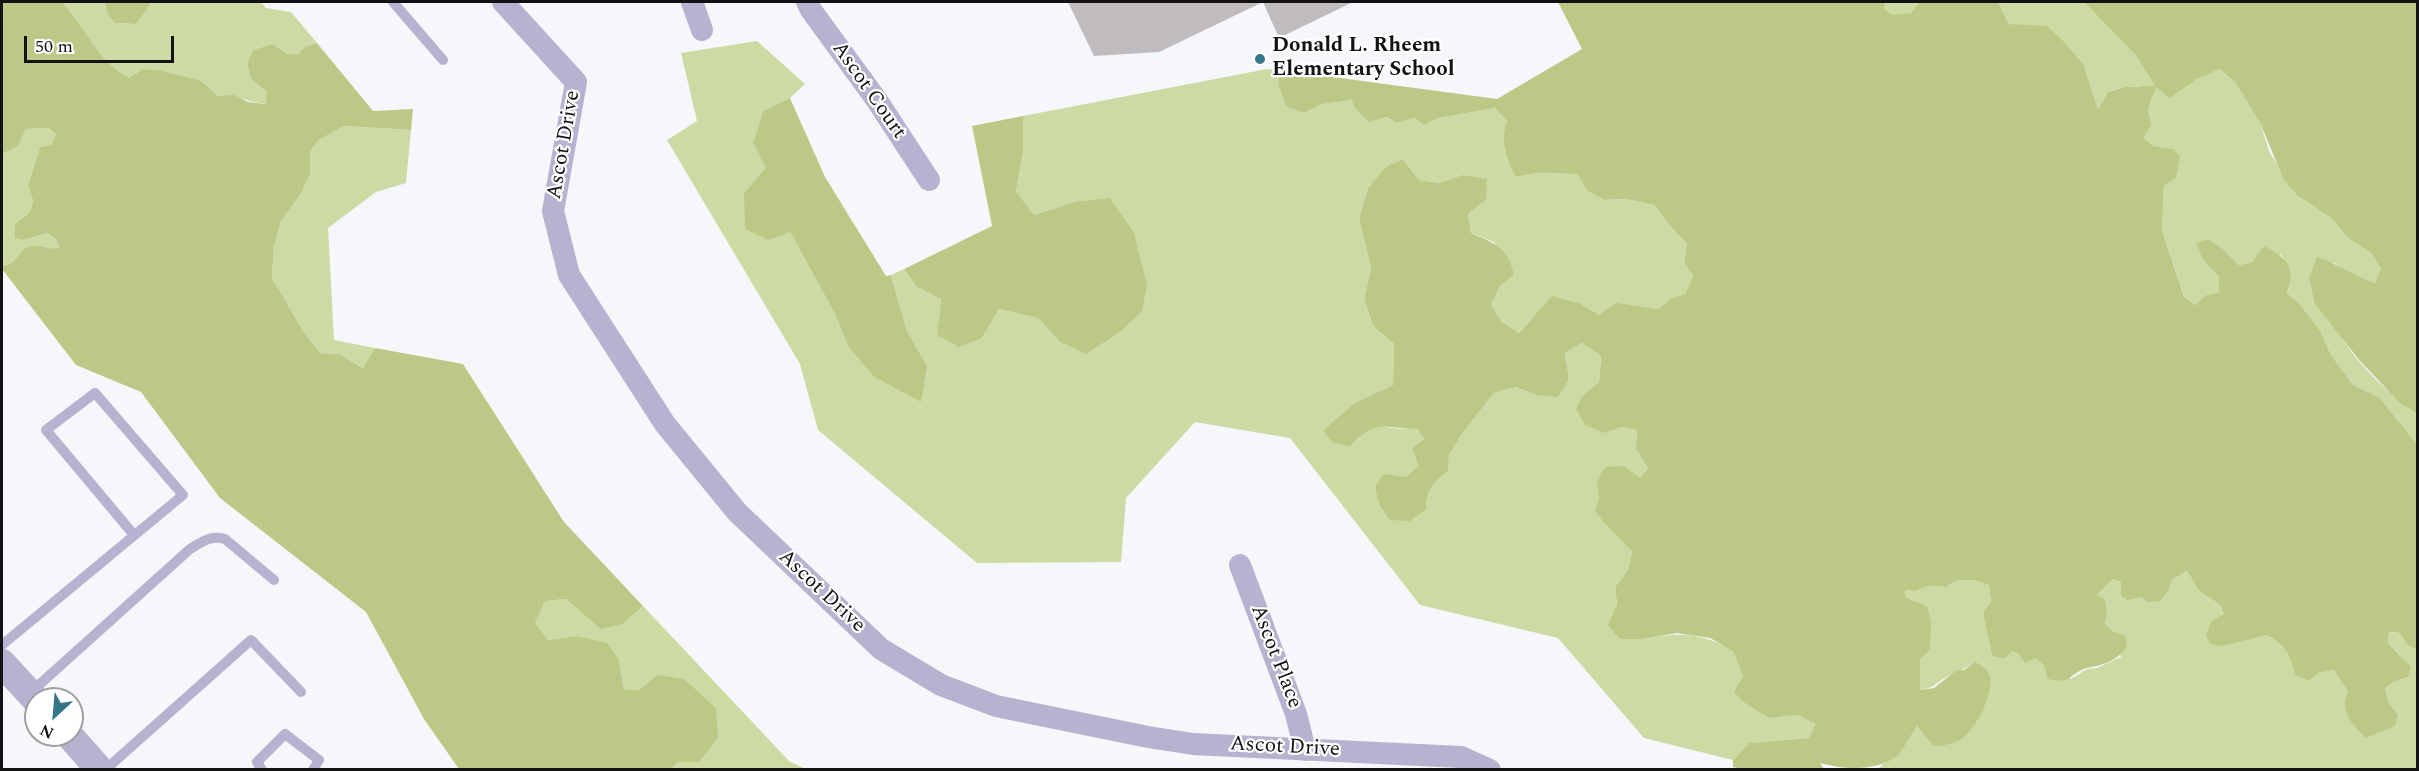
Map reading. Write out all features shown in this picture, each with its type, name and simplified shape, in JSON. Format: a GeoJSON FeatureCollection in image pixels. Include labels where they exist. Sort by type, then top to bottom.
{"type":"FeatureCollection","features":[{"type":"Feature","properties":{"kind":"street","name":"Ascot Drive"},"geometry":{"type":"LineString","coordinates":[[503,2],[576,82],[553,211],[568,275],[665,424],[737,512],[881,649],[941,685],[996,706],[1193,744],[1461,757],[1490,770]]}},
{"type":"Feature","properties":{"kind":"street"},"geometry":{"type":"LineString","coordinates":[[692,2],[702,30]]}},
{"type":"Feature","properties":{"kind":"street","name":"Ascot Court"},"geometry":{"type":"LineString","coordinates":[[807,2],[810,10],[876,99],[929,180]]}},
{"type":"Feature","properties":{"kind":"street","name":"Ascot Place"},"geometry":{"type":"LineString","coordinates":[[1240,565],[1296,714],[1305,750]]}},
{"type":"Feature","properties":{"kind":"street"},"geometry":{"type":"LineString","coordinates":[[2,663],[25,687]]}},
{"type":"Feature","properties":{"kind":"street"},"geometry":{"type":"LineString","coordinates":[[81,747],[103,770]]}},
{"type":"Feature","properties":{"kind":"lane"},"geometry":{"type":"LineString","coordinates":[[393,2],[443,60]]}},
{"type":"Feature","properties":{"kind":"lane"},"geometry":{"type":"LineString","coordinates":[[2,645],[183,495],[94,393],[46,430],[134,535]]}},
{"type":"Feature","properties":{"kind":"lane"},"geometry":{"type":"LineString","coordinates":[[43,687],[190,549],[208,538],[225,539],[274,580]]}},
{"type":"Feature","properties":{"kind":"lane"},"geometry":{"type":"LineString","coordinates":[[103,770],[251,640],[301,692]]}},
{"type":"Feature","properties":{"kind":"lane"},"geometry":{"type":"LineString","coordinates":[[262,770],[257,762],[285,734],[319,760],[313,770]]}},
{"type":"Feature","properties":{"kind":"green space"},"geometry":{"type":"Polygon","coordinates":[[[2,2],[64,2],[100,53],[129,78],[143,69],[160,70],[202,81],[218,96],[234,95],[248,102],[266,104],[267,92],[251,79],[247,63],[253,50],[272,44],[288,54],[298,55],[306,46],[317,43],[373,111],[413,109],[411,130],[344,126],[319,140],[310,151],[310,174],[302,192],[281,221],[274,247],[272,278],[305,334],[320,353],[340,354],[363,368],[375,348],[463,364],[564,522],[643,606],[623,624],[601,629],[566,599],[545,601],[535,622],[548,640],[576,636],[607,643],[619,660],[624,690],[639,690],[657,675],[684,679],[716,708],[718,738],[699,762],[678,762],[669,770],[459,769],[424,719],[366,612],[220,498],[141,392],[76,365],[2,269],[2,265],[11,264],[29,247],[59,248],[57,240],[47,233],[24,240],[15,238],[15,224],[29,213],[33,201],[28,185],[40,147],[51,145],[56,134],[48,128],[26,129],[18,146],[2,154],[2,2]]]}},
{"type":"Feature","properties":{"kind":"green space"},"geometry":{"type":"Polygon","coordinates":[[[64,2],[105,2],[107,14],[115,23],[135,24],[150,5],[149,2],[261,2],[266,8],[291,12],[317,43],[306,46],[298,56],[288,54],[272,44],[253,50],[247,63],[251,79],[267,92],[267,104],[260,103],[218,96],[202,81],[160,70],[143,69],[129,78],[100,53],[64,2]]]}},
{"type":"Feature","properties":{"kind":"green space"},"geometry":{"type":"Polygon","coordinates":[[[105,2],[149,2],[150,5],[136,24],[115,23],[107,14],[105,2]]]}},
{"type":"Feature","properties":{"kind":"green space"},"geometry":{"type":"Polygon","coordinates":[[[1558,2],[1886,2],[1884,9],[1892,15],[1911,13],[1919,2],[1998,2],[2009,24],[2047,26],[2064,42],[2084,65],[2098,109],[2108,92],[2125,87],[2155,86],[2137,57],[2084,2],[2417,2],[2417,413],[2400,403],[2360,361],[2315,304],[2309,278],[2317,257],[2375,283],[2381,269],[2372,254],[2347,237],[2331,218],[2298,196],[2284,180],[2260,123],[2235,82],[2220,69],[2195,80],[2170,98],[2156,87],[2148,108],[2151,124],[2144,138],[2153,146],[2174,149],[2180,157],[2176,178],[2164,185],[2162,231],[2184,297],[2195,305],[2206,295],[2219,293],[2219,277],[2203,260],[2196,243],[2208,239],[2224,250],[2239,265],[2252,262],[2264,246],[2272,250],[2284,259],[2290,270],[2290,284],[2287,293],[2299,303],[2320,330],[2331,355],[2353,385],[2379,397],[2417,444],[2417,650],[2408,645],[2400,633],[2389,632],[2388,643],[2411,667],[2408,677],[2385,688],[2388,702],[2398,715],[2395,726],[2366,738],[2348,717],[2345,705],[2348,692],[2334,670],[2319,673],[2309,681],[2295,675],[2286,651],[2267,635],[2223,646],[2210,644],[2206,635],[2211,622],[2224,614],[2219,604],[2199,591],[2187,571],[2173,579],[2168,591],[2160,601],[2148,602],[2141,597],[2127,600],[2121,595],[2121,582],[2113,579],[2097,595],[2105,600],[2107,613],[2105,624],[2113,632],[2125,635],[2127,646],[2110,662],[2081,670],[2062,681],[2048,679],[2044,665],[2035,658],[2025,663],[2019,654],[2012,651],[2005,658],[1992,656],[1983,613],[1991,601],[1989,585],[1974,580],[1958,580],[1946,587],[1928,586],[1916,591],[1905,590],[1905,597],[1927,606],[1931,621],[1930,650],[1920,659],[1920,690],[1934,688],[1957,670],[1964,670],[1975,662],[1989,674],[1990,690],[1983,710],[1972,728],[1960,740],[1933,746],[1917,726],[1896,757],[1879,765],[1849,768],[1820,763],[1824,769],[1747,770],[1733,767],[1733,760],[1749,743],[1809,738],[1816,724],[1797,715],[1769,718],[1745,703],[1734,692],[1743,676],[1733,651],[1710,638],[1677,633],[1643,639],[1620,639],[1608,625],[1617,605],[1615,587],[1628,570],[1632,552],[1595,510],[1599,498],[1597,482],[1605,467],[1624,466],[1640,478],[1648,468],[1636,449],[1637,430],[1620,427],[1605,433],[1585,425],[1576,409],[1583,395],[1599,382],[1601,356],[1582,343],[1565,353],[1569,379],[1558,397],[1536,395],[1516,387],[1494,393],[1462,434],[1449,455],[1448,471],[1432,487],[1426,509],[1410,521],[1390,520],[1380,506],[1375,488],[1383,474],[1406,477],[1418,466],[1412,448],[1424,439],[1418,429],[1374,428],[1350,446],[1333,443],[1323,430],[1356,402],[1393,385],[1394,344],[1373,326],[1364,299],[1371,268],[1359,218],[1368,188],[1385,167],[1403,159],[1419,180],[1439,183],[1462,175],[1487,179],[1486,200],[1468,214],[1471,233],[1500,248],[1508,258],[1514,275],[1500,286],[1491,305],[1501,321],[1519,333],[1552,296],[1581,304],[1599,315],[1616,303],[1658,309],[1671,298],[1685,294],[1693,276],[1684,263],[1687,244],[1654,205],[1626,199],[1604,200],[1587,191],[1577,174],[1536,173],[1516,177],[1505,150],[1504,136],[1507,121],[1495,108],[1439,118],[1424,125],[1414,118],[1397,123],[1386,117],[1369,122],[1355,108],[1352,100],[1323,104],[1303,113],[1286,106],[1278,84],[1280,70],[1497,99],[1582,49],[1558,2]]]}},
{"type":"Feature","properties":{"kind":"green space"},"geometry":{"type":"Polygon","coordinates":[[[1886,2],[1919,2],[1911,13],[1892,16],[1884,9],[1886,2]]]}},
{"type":"Feature","properties":{"kind":"green space"},"geometry":{"type":"Polygon","coordinates":[[[1998,2],[2084,2],[2137,57],[2156,87],[2195,80],[2220,69],[2235,82],[2260,123],[2270,153],[2298,196],[2331,218],[2347,237],[2372,254],[2381,269],[2376,283],[2353,276],[2333,262],[2340,331],[2348,347],[2365,368],[2387,390],[2417,413],[2417,444],[2379,397],[2353,385],[2331,355],[2320,330],[2299,303],[2287,293],[2290,273],[2281,255],[2239,265],[2224,250],[2203,260],[2219,277],[2219,294],[2206,295],[2195,305],[2184,297],[2162,231],[2164,185],[2173,149],[2153,146],[2144,138],[2150,118],[2139,86],[2108,92],[2098,109],[2084,65],[2027,26],[2009,24],[1998,2]]]}},
{"type":"Feature","properties":{"kind":"green space"},"geometry":{"type":"Polygon","coordinates":[[[757,41],[805,84],[790,98],[763,111],[753,143],[767,168],[744,193],[790,232],[835,314],[849,348],[873,376],[927,366],[907,331],[891,275],[904,269],[917,287],[941,299],[937,335],[982,338],[999,309],[1038,318],[1059,341],[1074,202],[1034,215],[1016,191],[1023,152],[1023,116],[1267,69],[1280,70],[1278,84],[1303,113],[1323,104],[1352,100],[1397,123],[1414,118],[1424,125],[1439,118],[1495,108],[1507,121],[1516,177],[1535,173],[1577,174],[1587,191],[1604,200],[1626,199],[1654,205],[1687,244],[1684,263],[1693,276],[1685,294],[1671,298],[1658,309],[1639,307],[1599,315],[1581,304],[1532,318],[1519,333],[1501,321],[1491,305],[1500,286],[1514,275],[1494,242],[1471,233],[1468,214],[1486,200],[1462,175],[1439,183],[1419,180],[1403,159],[1385,167],[1368,188],[1359,218],[1371,268],[1364,299],[1373,326],[1394,344],[1393,385],[1356,402],[1323,430],[1363,432],[1375,426],[1418,428],[1424,439],[1412,448],[1418,466],[1406,477],[1426,509],[1432,487],[1448,471],[1449,455],[1462,434],[1494,393],[1516,387],[1536,395],[1569,379],[1565,353],[1582,343],[1601,356],[1599,382],[1583,395],[1620,427],[1637,430],[1636,449],[1648,468],[1640,478],[1598,482],[1601,502],[1608,520],[1632,552],[1628,570],[1615,587],[1617,605],[1643,639],[1690,635],[1710,640],[1733,650],[1743,676],[1769,718],[1797,715],[1817,724],[1810,738],[1749,743],[1733,760],[1644,738],[1558,638],[1420,605],[1290,438],[1195,422],[1126,498],[1121,562],[977,563],[818,430],[800,364],[667,140],[697,121],[681,53],[757,41]]]}},
{"type":"Feature","properties":{"kind":"green space"},"geometry":{"type":"Polygon","coordinates":[[[790,98],[825,177],[886,276],[891,275],[907,331],[927,366],[921,402],[873,376],[849,348],[835,314],[790,232],[768,240],[745,229],[744,193],[766,168],[753,143],[763,111],[790,98]]]}},
{"type":"Feature","properties":{"kind":"green space"},"geometry":{"type":"Polygon","coordinates":[[[1023,116],[1023,152],[1016,191],[1034,215],[1074,202],[1110,198],[1134,233],[1147,285],[1142,311],[1121,331],[1086,354],[1059,341],[1038,318],[999,309],[982,338],[959,347],[937,335],[941,299],[917,287],[904,269],[992,226],[972,126],[1023,116]]]}},
{"type":"Feature","properties":{"kind":"green space"},"geometry":{"type":"Polygon","coordinates":[[[344,126],[411,130],[406,183],[376,192],[328,228],[334,340],[375,348],[364,368],[340,354],[320,353],[305,334],[272,278],[274,247],[281,221],[302,192],[310,174],[310,151],[319,140],[344,126]]]}},
{"type":"Feature","properties":{"kind":"green space"},"geometry":{"type":"Polygon","coordinates":[[[48,128],[56,134],[51,145],[40,147],[28,185],[33,201],[29,213],[15,224],[24,240],[47,233],[57,240],[59,249],[50,250],[38,246],[21,252],[16,261],[11,264],[2,265],[2,154],[18,146],[26,129],[48,128]]]}},
{"type":"Feature","properties":{"kind":"green space"},"geometry":{"type":"Polygon","coordinates":[[[2187,571],[2199,591],[2219,604],[2224,615],[2248,639],[2267,635],[2283,647],[2292,662],[2296,675],[2309,681],[2319,673],[2334,670],[2348,692],[2398,715],[2388,702],[2385,688],[2408,677],[2401,656],[2388,643],[2389,632],[2400,633],[2408,644],[2417,650],[2417,769],[1874,770],[1879,768],[1908,739],[1917,726],[1933,746],[1975,662],[1932,687],[1920,690],[1920,659],[1927,606],[1905,597],[1905,590],[1916,591],[1928,586],[1946,587],[1958,580],[1974,580],[1989,585],[1991,601],[1983,613],[1992,656],[2012,651],[2035,658],[2071,679],[2087,669],[2097,668],[2121,657],[2113,632],[2105,624],[2107,613],[2097,595],[2113,579],[2168,591],[2173,579],[2187,571]]]}},
{"type":"Feature","properties":{"kind":"green space"},"geometry":{"type":"Polygon","coordinates":[[[566,599],[583,612],[623,624],[643,606],[790,762],[806,769],[669,769],[678,762],[657,675],[639,690],[624,690],[619,660],[576,636],[548,640],[534,621],[545,601],[566,599]]]}},
{"type":"Feature","properties":{"kind":"building"},"geometry":{"type":"Polygon","coordinates":[[[1068,2],[1263,2],[1159,52],[1094,56],[1068,2]]]}},
{"type":"Feature","properties":{"kind":"building"},"geometry":{"type":"Polygon","coordinates":[[[1263,2],[1353,2],[1279,38],[1263,2]]]}},
{"type":"Feature","properties":{"kind":"place","name":"Donald L. Rheem Elementary School"},"geometry":{"type":"Point","coordinates":[1260,59]}}]}
